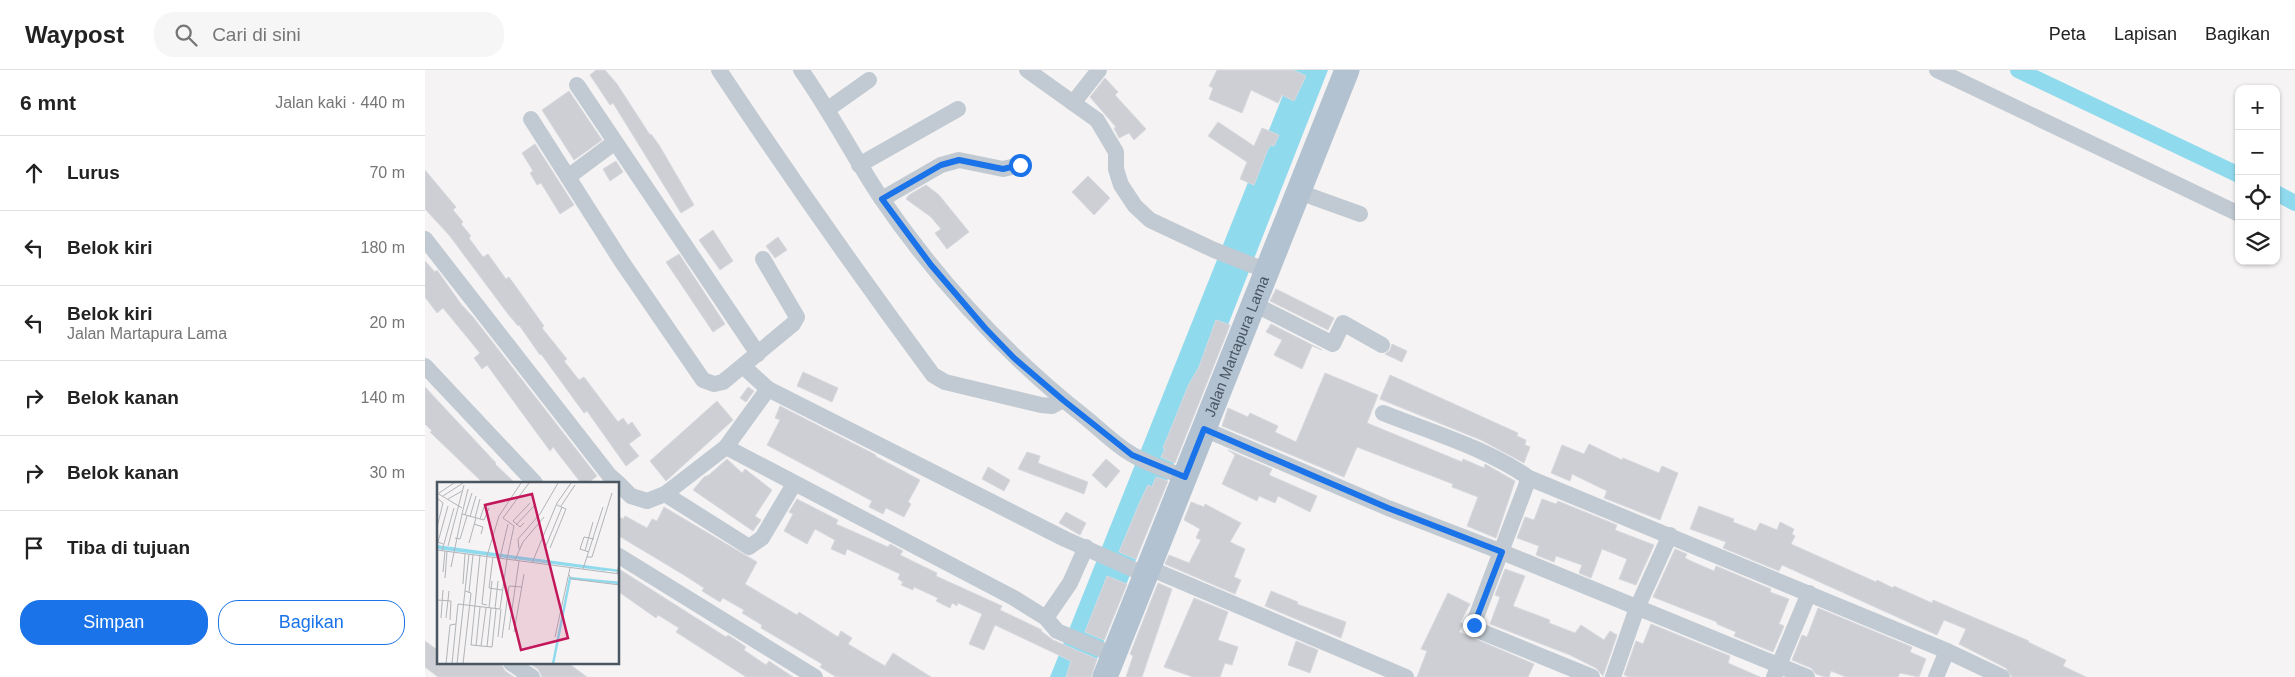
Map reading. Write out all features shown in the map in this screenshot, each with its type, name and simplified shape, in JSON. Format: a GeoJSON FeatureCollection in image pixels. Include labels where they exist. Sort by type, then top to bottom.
{"type":"FeatureCollection","features":[{"type":"Feature","properties":{"kind":"main road","name":"Jalan Martapura Lama"},"geometry":{"type":"LineString","coordinates":[[1108,661],[1181,476],[1204,429],[1254,304],[1262,271],[1299,192],[1347,70]]}},
{"type":"Feature","properties":{"kind":"street"},"geometry":{"type":"LineString","coordinates":[[719,70],[779,161],[874,296],[933,375],[945,382],[1041,405],[1052,406],[1063,400]]}},
{"type":"Feature","properties":{"kind":"street"},"geometry":{"type":"LineString","coordinates":[[801,70],[828,109],[859,165],[882,199],[931,265],[985,328],[1063,400],[1132,455],[1181,476]]}},
{"type":"Feature","properties":{"kind":"street"},"geometry":{"type":"LineString","coordinates":[[1027,70],[1097,120],[1116,152],[1116,169],[1121,185],[1135,206],[1150,220],[1262,271]]}},
{"type":"Feature","properties":{"kind":"street"},"geometry":{"type":"LineString","coordinates":[[1073,103],[1099,70]]}},
{"type":"Feature","properties":{"kind":"street"},"geometry":{"type":"LineString","coordinates":[[1937,70],[2235,212]]}},
{"type":"Feature","properties":{"kind":"street"},"geometry":{"type":"LineString","coordinates":[[828,109],[869,80]]}},
{"type":"Feature","properties":{"kind":"street"},"geometry":{"type":"LineString","coordinates":[[577,85],[758,354]]}},
{"type":"Feature","properties":{"kind":"street"},"geometry":{"type":"LineString","coordinates":[[859,165],[958,108]]}},
{"type":"Feature","properties":{"kind":"street"},"geometry":{"type":"LineString","coordinates":[[531,118],[622,262],[703,380],[714,384],[723,382],[793,324],[797,317],[763,259]]}},
{"type":"Feature","properties":{"kind":"street"},"geometry":{"type":"LineString","coordinates":[[568,176],[615,142]]}},
{"type":"Feature","properties":{"kind":"street"},"geometry":{"type":"LineString","coordinates":[[882,199],[941,165],[959,160],[1003,169],[1020,165]]}},
{"type":"Feature","properties":{"kind":"street"},"geometry":{"type":"LineString","coordinates":[[1299,192],[1360,214]]}},
{"type":"Feature","properties":{"kind":"street"},"geometry":{"type":"LineString","coordinates":[[425,239],[616,482]]}},
{"type":"Feature","properties":{"kind":"street"},"geometry":{"type":"LineString","coordinates":[[1254,304],[1333,344],[1343,324],[1382,346]]}},
{"type":"Feature","properties":{"kind":"street"},"geometry":{"type":"LineString","coordinates":[[425,366],[534,482]]}},
{"type":"Feature","properties":{"kind":"street"},"geometry":{"type":"LineString","coordinates":[[743,366],[768,389],[1089,549],[1406,677]]}},
{"type":"Feature","properties":{"kind":"street"},"geometry":{"type":"LineString","coordinates":[[620,486],[631,496],[647,501],[665,494],[726,447],[768,389]]}},
{"type":"Feature","properties":{"kind":"street"},"geometry":{"type":"LineString","coordinates":[[1383,413],[1485,454],[1514,468],[1529,478],[1947,651],[2001,677]]}},
{"type":"Feature","properties":{"kind":"street"},"geometry":{"type":"LineString","coordinates":[[1204,429],[1388,508],[1502,552],[1637,608],[1777,671],[1807,677]]}},
{"type":"Feature","properties":{"kind":"street"},"geometry":{"type":"LineString","coordinates":[[726,447],[794,484],[962,569],[1046,618],[1057,631],[1108,661]]}},
{"type":"Feature","properties":{"kind":"street"},"geometry":{"type":"LineString","coordinates":[[1529,478],[1475,620],[1475,629],[1592,677]]}},
{"type":"Feature","properties":{"kind":"street"},"geometry":{"type":"LineString","coordinates":[[665,494],[749,547],[762,538],[794,484]]}},
{"type":"Feature","properties":{"kind":"street"},"geometry":{"type":"LineString","coordinates":[[1613,677],[1637,608],[1670,535]]}},
{"type":"Feature","properties":{"kind":"street"},"geometry":{"type":"LineString","coordinates":[[1046,618],[1070,583],[1089,549]]}},
{"type":"Feature","properties":{"kind":"street"},"geometry":{"type":"LineString","coordinates":[[620,557],[815,677]]}},
{"type":"Feature","properties":{"kind":"street"},"geometry":{"type":"LineString","coordinates":[[1777,671],[1809,593]]}},
{"type":"Feature","properties":{"kind":"street"},"geometry":{"type":"LineString","coordinates":[[1936,677],[1947,651]]}},
{"type":"Feature","properties":{"kind":"street"},"geometry":{"type":"LineString","coordinates":[[512,664],[532,677]]}},
{"type":"Feature","properties":{"kind":"water"},"geometry":{"type":"Polygon","coordinates":[[[1293,70],[1328,70],[1090,677],[1050,677],[1293,70]]]}},
{"type":"Feature","properties":{"kind":"building"},"geometry":{"type":"Polygon","coordinates":[[[596,70],[605,70],[617,84],[650,135],[659,145],[694,205],[681,213],[613,103],[610,105],[590,75],[596,70]]]}},
{"type":"Feature","properties":{"kind":"building"},"geometry":{"type":"Polygon","coordinates":[[[1217,70],[1293,70],[1306,76],[1294,101],[1282,95],[1278,103],[1251,90],[1242,113],[1209,99],[1213,88],[1209,86],[1217,70]]]}},
{"type":"Feature","properties":{"kind":"building"},"geometry":{"type":"Polygon","coordinates":[[[1105,78],[1118,92],[1115,95],[1146,129],[1134,140],[1129,133],[1119,138],[1114,128],[1116,127],[1090,97],[1105,78]]]}},
{"type":"Feature","properties":{"kind":"building"},"geometry":{"type":"Polygon","coordinates":[[[569,91],[602,140],[574,160],[542,110],[569,91]]]}},
{"type":"Feature","properties":{"kind":"building"},"geometry":{"type":"Polygon","coordinates":[[[1218,122],[1254,146],[1262,128],[1279,135],[1274,146],[1271,145],[1268,149],[1254,185],[1240,179],[1247,162],[1208,136],[1218,122]]]}},
{"type":"Feature","properties":{"kind":"building"},"geometry":{"type":"Polygon","coordinates":[[[535,144],[574,205],[560,214],[541,183],[537,185],[530,173],[533,171],[522,153],[535,144]]]}},
{"type":"Feature","properties":{"kind":"building"},"geometry":{"type":"Polygon","coordinates":[[[616,161],[623,172],[610,181],[603,169],[616,161]]]}},
{"type":"Feature","properties":{"kind":"building"},"geometry":{"type":"Polygon","coordinates":[[[425,170],[456,207],[453,210],[471,236],[469,238],[483,257],[488,254],[506,279],[509,277],[544,326],[542,328],[567,359],[564,361],[579,380],[584,377],[618,422],[623,418],[628,425],[632,422],[641,435],[629,444],[639,456],[626,466],[587,411],[584,413],[449,235],[425,209],[425,170]]]}},
{"type":"Feature","properties":{"kind":"building"},"geometry":{"type":"Polygon","coordinates":[[[1088,176],[1110,198],[1094,215],[1072,192],[1088,176]]]}},
{"type":"Feature","properties":{"kind":"building"},"geometry":{"type":"Polygon","coordinates":[[[926,185],[939,195],[969,232],[947,249],[935,233],[941,229],[931,217],[906,199],[909,195],[926,185]]]}},
{"type":"Feature","properties":{"kind":"building"},"geometry":{"type":"Polygon","coordinates":[[[713,230],[733,261],[720,270],[699,240],[713,230]]]}},
{"type":"Feature","properties":{"kind":"building"},"geometry":{"type":"Polygon","coordinates":[[[778,237],[787,250],[775,258],[766,246],[778,237]]]}},
{"type":"Feature","properties":{"kind":"building"},"geometry":{"type":"Polygon","coordinates":[[[679,254],[725,324],[713,332],[666,262],[679,254]]]}},
{"type":"Feature","properties":{"kind":"building"},"geometry":{"type":"Polygon","coordinates":[[[425,261],[435,272],[437,270],[461,304],[597,476],[589,482],[580,482],[553,447],[550,451],[487,365],[482,369],[474,358],[480,353],[443,308],[437,313],[425,297],[425,261]]]}},
{"type":"Feature","properties":{"kind":"building"},"geometry":{"type":"Polygon","coordinates":[[[1276,289],[1334,318],[1328,330],[1270,301],[1276,289]]]}},
{"type":"Feature","properties":{"kind":"building"},"geometry":{"type":"Polygon","coordinates":[[[1216,320],[1230,325],[1175,463],[1161,457],[1165,449],[1163,448],[1189,384],[1199,367],[1216,320]]]}},
{"type":"Feature","properties":{"kind":"building"},"geometry":{"type":"Polygon","coordinates":[[[1271,324],[1322,350],[1312,346],[1302,369],[1274,355],[1282,340],[1266,332],[1271,324]]]}},
{"type":"Feature","properties":{"kind":"building"},"geometry":{"type":"Polygon","coordinates":[[[1392,344],[1407,351],[1402,362],[1385,354],[1390,350],[1392,344]]]}},
{"type":"Feature","properties":{"kind":"building"},"geometry":{"type":"Polygon","coordinates":[[[803,372],[838,388],[832,402],[797,386],[803,372]]]}},
{"type":"Feature","properties":{"kind":"building"},"geometry":{"type":"Polygon","coordinates":[[[1325,373],[1378,395],[1367,423],[1462,462],[1463,459],[1484,468],[1485,464],[1515,481],[1496,538],[1467,526],[1478,497],[1452,487],[1453,484],[1357,447],[1344,477],[1222,426],[1228,408],[1248,417],[1250,413],[1278,426],[1275,432],[1296,442],[1325,373]]]}},
{"type":"Feature","properties":{"kind":"building"},"geometry":{"type":"Polygon","coordinates":[[[1390,375],[1518,433],[1517,436],[1526,440],[1525,445],[1530,447],[1524,463],[1481,440],[1380,399],[1390,375]]]}},
{"type":"Feature","properties":{"kind":"building"},"geometry":{"type":"Polygon","coordinates":[[[425,387],[495,464],[514,482],[482,482],[430,432],[432,431],[425,424],[425,387]]]}},
{"type":"Feature","properties":{"kind":"building"},"geometry":{"type":"Polygon","coordinates":[[[748,387],[754,391],[746,402],[740,398],[748,387]]]}},
{"type":"Feature","properties":{"kind":"building"},"geometry":{"type":"Polygon","coordinates":[[[717,401],[733,420],[666,481],[650,461],[717,401]]]}},
{"type":"Feature","properties":{"kind":"building"},"geometry":{"type":"Polygon","coordinates":[[[780,406],[876,455],[920,480],[908,502],[911,504],[904,517],[886,508],[883,514],[869,507],[872,501],[767,445],[780,420],[775,418],[780,406]]]}},
{"type":"Feature","properties":{"kind":"building"},"geometry":{"type":"Polygon","coordinates":[[[1589,444],[1622,460],[1623,458],[1659,473],[1662,466],[1678,473],[1660,520],[1604,498],[1607,491],[1572,474],[1570,481],[1551,473],[1562,445],[1584,454],[1589,444]]]}},
{"type":"Feature","properties":{"kind":"building"},"geometry":{"type":"Polygon","coordinates":[[[1228,450],[1272,469],[1269,475],[1317,496],[1310,512],[1278,496],[1275,503],[1259,496],[1257,501],[1222,484],[1235,455],[1228,450]]]}},
{"type":"Feature","properties":{"kind":"building"},"geometry":{"type":"Polygon","coordinates":[[[1027,452],[1040,456],[1038,463],[1088,482],[1084,494],[1018,469],[1027,452]]]}},
{"type":"Feature","properties":{"kind":"building"},"geometry":{"type":"Polygon","coordinates":[[[727,459],[742,473],[745,469],[772,490],[755,516],[761,520],[753,531],[693,490],[704,477],[709,475],[727,459]]]}},
{"type":"Feature","properties":{"kind":"building"},"geometry":{"type":"Polygon","coordinates":[[[1106,459],[1120,471],[1106,488],[1092,475],[1106,459]]]}},
{"type":"Feature","properties":{"kind":"building"},"geometry":{"type":"Polygon","coordinates":[[[988,467],[1010,480],[1004,491],[982,479],[988,467]]]}},
{"type":"Feature","properties":{"kind":"building"},"geometry":{"type":"Polygon","coordinates":[[[1156,477],[1168,481],[1136,559],[1119,552],[1148,485],[1152,487],[1156,477]]]}},
{"type":"Feature","properties":{"kind":"building"},"geometry":{"type":"Polygon","coordinates":[[[797,499],[838,520],[836,524],[888,547],[890,544],[903,551],[900,555],[937,573],[936,576],[1002,606],[1000,610],[1042,630],[1053,640],[1097,659],[1091,677],[1066,677],[1071,661],[995,625],[984,650],[969,644],[982,614],[958,603],[957,606],[952,603],[950,608],[936,601],[938,598],[914,587],[913,590],[901,585],[903,582],[898,579],[900,574],[847,549],[845,555],[831,549],[835,540],[815,529],[807,544],[784,531],[793,514],[789,512],[797,499]]]}},
{"type":"Feature","properties":{"kind":"building"},"geometry":{"type":"Polygon","coordinates":[[[1542,499],[1556,504],[1558,501],[1617,525],[1615,530],[1654,545],[1636,585],[1619,579],[1627,559],[1602,549],[1591,578],[1579,573],[1582,565],[1556,556],[1554,562],[1536,555],[1539,546],[1517,538],[1525,517],[1534,520],[1542,499]]]}},
{"type":"Feature","properties":{"kind":"building"},"geometry":{"type":"Polygon","coordinates":[[[1191,502],[1204,507],[1205,504],[1241,523],[1230,542],[1245,549],[1234,577],[1241,580],[1235,594],[1165,564],[1169,555],[1189,563],[1201,540],[1196,538],[1200,529],[1184,520],[1191,502]]]}},
{"type":"Feature","properties":{"kind":"building"},"geometry":{"type":"Polygon","coordinates":[[[1699,506],[1734,519],[1733,522],[1756,531],[1760,523],[1777,530],[1780,522],[1794,529],[1792,534],[1795,536],[1791,544],[1876,582],[1877,580],[1893,588],[1894,586],[1932,603],[1933,600],[2029,641],[2066,660],[2063,666],[2086,677],[2012,677],[2006,668],[1959,644],[1966,629],[1944,620],[1937,635],[1782,565],[1779,571],[1723,548],[1726,542],[1690,529],[1699,506]]]}},
{"type":"Feature","properties":{"kind":"building"},"geometry":{"type":"Polygon","coordinates":[[[664,507],[757,562],[745,584],[797,615],[799,612],[838,637],[841,631],[852,638],[848,644],[885,666],[893,653],[931,677],[836,677],[820,667],[822,664],[761,628],[762,625],[742,613],[744,610],[723,598],[720,602],[702,591],[704,588],[620,537],[620,518],[623,519],[625,516],[647,528],[652,519],[657,521],[664,507]]]}},
{"type":"Feature","properties":{"kind":"building"},"geometry":{"type":"Polygon","coordinates":[[[1066,512],[1086,523],[1080,535],[1059,523],[1066,512]]]}},
{"type":"Feature","properties":{"kind":"building"},"geometry":{"type":"Polygon","coordinates":[[[1675,549],[1687,554],[1685,558],[1693,562],[1714,571],[1716,566],[1771,589],[1770,592],[1789,599],[1779,624],[1784,626],[1773,652],[1734,636],[1736,632],[1717,624],[1717,622],[1653,597],[1675,549]]]}},
{"type":"Feature","properties":{"kind":"building"},"geometry":{"type":"Polygon","coordinates":[[[1505,569],[1525,576],[1513,606],[1550,620],[1549,623],[1575,633],[1581,625],[1604,640],[1610,631],[1617,635],[1603,676],[1596,668],[1570,655],[1490,624],[1500,597],[1495,595],[1505,569]]]}},
{"type":"Feature","properties":{"kind":"building"},"geometry":{"type":"Polygon","coordinates":[[[620,570],[726,637],[728,635],[739,642],[746,647],[744,650],[766,665],[769,661],[793,677],[746,677],[676,632],[679,628],[658,615],[656,618],[620,593],[620,570]]]}},
{"type":"Feature","properties":{"kind":"building"},"geometry":{"type":"Polygon","coordinates":[[[1107,576],[1127,584],[1104,640],[1085,632],[1107,576]]]}},
{"type":"Feature","properties":{"kind":"building"},"geometry":{"type":"Polygon","coordinates":[[[1158,583],[1172,589],[1142,677],[1126,677],[1133,656],[1130,654],[1158,583]]]}},
{"type":"Feature","properties":{"kind":"building"},"geometry":{"type":"Polygon","coordinates":[[[1271,591],[1298,602],[1297,604],[1346,622],[1341,638],[1265,606],[1271,591]]]}},
{"type":"Feature","properties":{"kind":"building"},"geometry":{"type":"Polygon","coordinates":[[[1448,593],[1470,604],[1460,622],[1463,624],[1459,632],[1534,664],[1528,677],[1417,677],[1427,651],[1421,649],[1448,593]]]}},
{"type":"Feature","properties":{"kind":"building"},"geometry":{"type":"Polygon","coordinates":[[[1194,598],[1228,612],[1218,640],[1238,647],[1232,665],[1225,663],[1220,677],[1193,677],[1164,667],[1194,598]]]}},
{"type":"Feature","properties":{"kind":"building"},"geometry":{"type":"Polygon","coordinates":[[[1818,608],[1912,647],[1910,652],[1926,659],[1919,677],[1900,673],[1898,677],[1846,677],[1831,671],[1829,677],[1825,677],[1816,674],[1811,668],[1792,660],[1802,635],[1807,637],[1818,608]]]}},
{"type":"Feature","properties":{"kind":"building"},"geometry":{"type":"Polygon","coordinates":[[[1651,624],[1730,656],[1728,663],[1760,677],[1629,677],[1624,675],[1636,641],[1643,644],[1651,624]]]}},
{"type":"Feature","properties":{"kind":"building"},"geometry":{"type":"Polygon","coordinates":[[[425,641],[437,650],[437,664],[502,664],[505,671],[514,677],[438,677],[425,667],[425,641]]]}},
{"type":"Feature","properties":{"kind":"building"},"geometry":{"type":"Polygon","coordinates":[[[1296,641],[1318,650],[1310,673],[1288,665],[1296,641]]]}},
{"type":"Feature","properties":{"kind":"building"},"geometry":{"type":"Polygon","coordinates":[[[530,664],[569,664],[587,677],[542,677],[538,669],[530,664]]]}},
{"type":"Feature","properties":{"kind":"waterway"},"geometry":{"type":"LineString","coordinates":[[2018,70],[2235,173]]}},
{"type":"Feature","properties":{"kind":"waterway"},"geometry":{"type":"LineString","coordinates":[[2280,195],[2295,203]]}},
{"type":"Feature","properties":{"kind":"route"},"geometry":{"type":"LineString","coordinates":[[1020,165],[1003,169],[959,160],[941,165],[882,199],[931,265],[985,328],[1014,358],[1132,455],[1185,477],[1204,429],[1388,508],[1502,552],[1474,625]]}}]}
